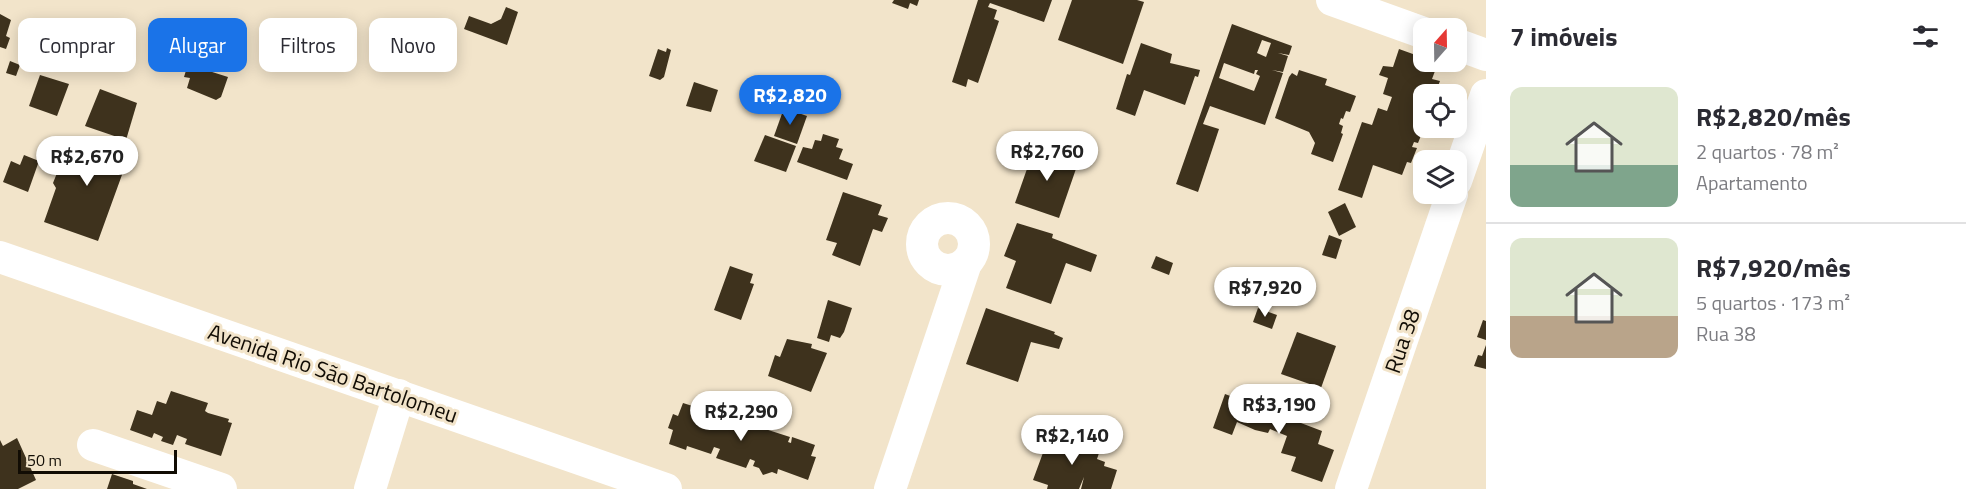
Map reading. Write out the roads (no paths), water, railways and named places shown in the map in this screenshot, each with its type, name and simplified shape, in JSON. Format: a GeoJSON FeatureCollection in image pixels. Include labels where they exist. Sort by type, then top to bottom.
{"type":"FeatureCollection","features":[{"type":"Feature","properties":{"kind":"street"},"geometry":{"type":"LineString","coordinates":[[1332,0],[1413,29]]}},
{"type":"Feature","properties":{"kind":"street"},"geometry":{"type":"LineString","coordinates":[[1467,48],[1486,55]]}},
{"type":"Feature","properties":{"kind":"street"},"geometry":{"type":"LineString","coordinates":[[1467,150],[1486,95]]}},
{"type":"Feature","properties":{"kind":"street","name":"Rua 38"},"geometry":{"type":"LineString","coordinates":[[1351,489],[1449,204]]}},
{"type":"Feature","properties":{"kind":"street","name":"Avenida Rio São Bartolomeu"},"geometry":{"type":"LineString","coordinates":[[0,257],[666,489]]}},
{"type":"Feature","properties":{"kind":"street"},"geometry":{"type":"LineString","coordinates":[[890,489],[966,263]]}},
{"type":"Feature","properties":{"kind":"street"},"geometry":{"type":"LineString","coordinates":[[370,489],[399,395]]}},
{"type":"Feature","properties":{"kind":"street"},"geometry":{"type":"LineString","coordinates":[[93,445],[221,489]]}}]}
